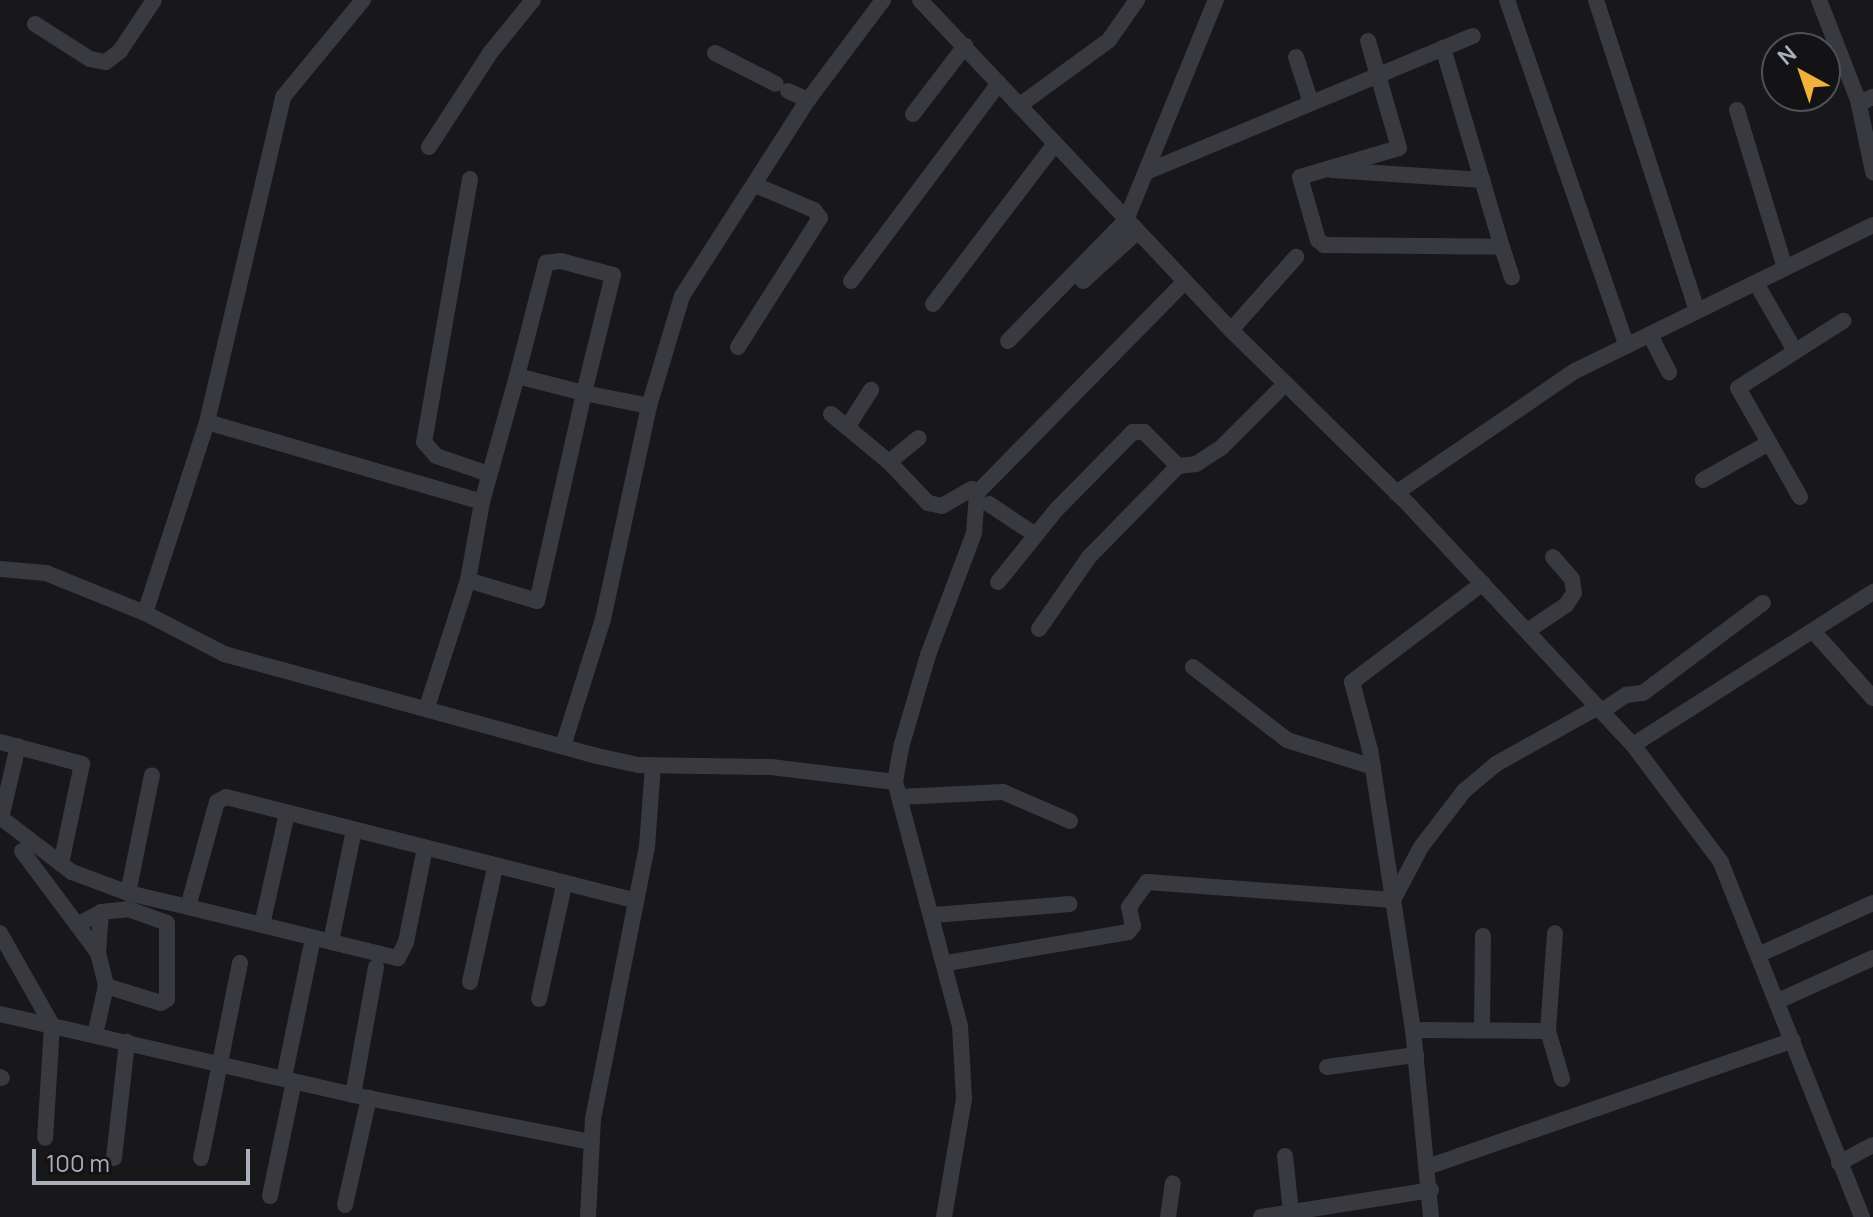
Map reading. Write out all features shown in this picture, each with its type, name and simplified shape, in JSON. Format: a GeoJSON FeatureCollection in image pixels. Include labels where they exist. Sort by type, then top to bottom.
{"type":"FeatureCollection","features":[{"type":"Feature","properties":{"kind":"street"},"geometry":{"type":"LineString","coordinates":[[35,24],[90,59],[106,62],[120,51],[154,0]]}},
{"type":"Feature","properties":{"kind":"street"},"geometry":{"type":"LineString","coordinates":[[145,613],[216,389],[283,97],[363,0]]}},
{"type":"Feature","properties":{"kind":"street"},"geometry":{"type":"LineString","coordinates":[[429,147],[490,53],[533,0]]}},
{"type":"Feature","properties":{"kind":"street"},"geometry":{"type":"LineString","coordinates":[[563,746],[618,562],[649,406],[682,296],[808,100],[883,0]]}},
{"type":"Feature","properties":{"kind":"street"},"geometry":{"type":"LineString","coordinates":[[1020,105],[1100,49],[1137,0]]}},
{"type":"Feature","properties":{"kind":"street"},"geometry":{"type":"LineString","coordinates":[[1083,281],[1132,226],[1146,172],[1216,0]]}},
{"type":"Feature","properties":{"kind":"street"},"geometry":{"type":"LineString","coordinates":[[1507,0],[1627,346]]}},
{"type":"Feature","properties":{"kind":"street"},"geometry":{"type":"LineString","coordinates":[[1596,0],[1697,311]]}},
{"type":"Feature","properties":{"kind":"street"},"geometry":{"type":"LineString","coordinates":[[1819,0],[1866,100],[1873,172]]}},
{"type":"Feature","properties":{"kind":"street"},"geometry":{"type":"LineString","coordinates":[[929,3],[965,46],[1184,282],[1396,493],[1633,745],[1721,862],[1862,1217]]}},
{"type":"Feature","properties":{"kind":"street"},"geometry":{"type":"LineString","coordinates":[[1146,172],[1473,36]]}},
{"type":"Feature","properties":{"kind":"street"},"geometry":{"type":"LineString","coordinates":[[1368,41],[1407,175]]}},
{"type":"Feature","properties":{"kind":"street"},"geometry":{"type":"LineString","coordinates":[[913,114],[965,46]]}},
{"type":"Feature","properties":{"kind":"street"},"geometry":{"type":"LineString","coordinates":[[1443,48],[1512,277]]}},
{"type":"Feature","properties":{"kind":"street"},"geometry":{"type":"LineString","coordinates":[[715,53],[808,100]]}},
{"type":"Feature","properties":{"kind":"street"},"geometry":{"type":"LineString","coordinates":[[1296,57],[1311,103]]}},
{"type":"Feature","properties":{"kind":"street"},"geometry":{"type":"LineString","coordinates":[[851,281],[999,83]]}},
{"type":"Feature","properties":{"kind":"street"},"geometry":{"type":"LineString","coordinates":[[1737,110],[1785,268]]}},
{"type":"Feature","properties":{"kind":"street"},"geometry":{"type":"LineString","coordinates":[[933,304],[1055,144]]}},
{"type":"Feature","properties":{"kind":"street"},"geometry":{"type":"LineString","coordinates":[[1399,148],[1319,169],[1299,180],[1316,235],[1324,245],[1502,247]]}},
{"type":"Feature","properties":{"kind":"street"},"geometry":{"type":"LineString","coordinates":[[1319,169],[1483,180]]}},
{"type":"Feature","properties":{"kind":"street"},"geometry":{"type":"LineString","coordinates":[[470,179],[424,438],[430,451],[453,469],[486,487]]}},
{"type":"Feature","properties":{"kind":"street"},"geometry":{"type":"LineString","coordinates":[[738,347],[820,218],[814,210],[755,185]]}},
{"type":"Feature","properties":{"kind":"street"},"geometry":{"type":"LineString","coordinates":[[1396,493],[1575,371],[1873,225]]}},
{"type":"Feature","properties":{"kind":"street"},"geometry":{"type":"LineString","coordinates":[[1008,341],[1132,226]]}},
{"type":"Feature","properties":{"kind":"street"},"geometry":{"type":"LineString","coordinates":[[1231,330],[1296,257]]}},
{"type":"Feature","properties":{"kind":"street"},"geometry":{"type":"LineString","coordinates":[[427,707],[468,580],[486,487],[517,376],[542,268],[549,261],[561,261],[613,275],[537,601],[468,580]]}},
{"type":"Feature","properties":{"kind":"street"},"geometry":{"type":"LineString","coordinates":[[944,1217],[964,1099],[960,1026],[947,963],[897,790],[913,704],[974,533],[983,498],[1184,282]]}},
{"type":"Feature","properties":{"kind":"street"},"geometry":{"type":"LineString","coordinates":[[1756,283],[1794,349]]}},
{"type":"Feature","properties":{"kind":"street"},"geometry":{"type":"LineString","coordinates":[[1800,497],[1738,388],[1794,349],[1843,321]]}},
{"type":"Feature","properties":{"kind":"street"},"geometry":{"type":"LineString","coordinates":[[1650,335],[1669,372]]}},
{"type":"Feature","properties":{"kind":"street"},"geometry":{"type":"LineString","coordinates":[[517,376],[649,406]]}},
{"type":"Feature","properties":{"kind":"street"},"geometry":{"type":"LineString","coordinates":[[1039,629],[1089,557],[1178,466],[1196,464],[1221,448],[1285,384]]}},
{"type":"Feature","properties":{"kind":"street"},"geometry":{"type":"LineString","coordinates":[[848,426],[871,390]]}},
{"type":"Feature","properties":{"kind":"street"},"geometry":{"type":"LineString","coordinates":[[831,414],[889,462],[932,505],[942,506],[972,489],[1034,534]]}},
{"type":"Feature","properties":{"kind":"street"},"geometry":{"type":"LineString","coordinates":[[207,422],[446,492],[486,487]]}},
{"type":"Feature","properties":{"kind":"street"},"geometry":{"type":"LineString","coordinates":[[998,582],[1034,534],[1133,432],[1144,432],[1178,466]]}},
{"type":"Feature","properties":{"kind":"street"},"geometry":{"type":"LineString","coordinates":[[889,462],[919,438]]}},
{"type":"Feature","properties":{"kind":"street"},"geometry":{"type":"LineString","coordinates":[[1703,480],[1769,443]]}},
{"type":"Feature","properties":{"kind":"street"},"geometry":{"type":"LineString","coordinates":[[446,492],[453,469]]}},
{"type":"Feature","properties":{"kind":"street"},"geometry":{"type":"LineString","coordinates":[[1527,631],[1566,605],[1574,593],[1572,579],[1553,557]]}},
{"type":"Feature","properties":{"kind":"street"},"geometry":{"type":"LineString","coordinates":[[0,569],[46,573],[145,613],[224,654],[563,746],[653,765],[771,767],[897,790],[1003,792],[1070,821]]}},
{"type":"Feature","properties":{"kind":"street"},"geometry":{"type":"LineString","coordinates":[[1431,1217],[1430,1166],[1413,1030],[1373,767],[1352,682],[1483,583]]}},
{"type":"Feature","properties":{"kind":"street"},"geometry":{"type":"LineString","coordinates":[[1633,745],[1873,592]]}},
{"type":"Feature","properties":{"kind":"street"},"geometry":{"type":"LineString","coordinates":[[1393,900],[1425,842],[1464,791],[1496,764],[1626,695],[1643,693],[1763,603]]}},
{"type":"Feature","properties":{"kind":"street"},"geometry":{"type":"LineString","coordinates":[[1813,631],[1873,698]]}},
{"type":"Feature","properties":{"kind":"street"},"geometry":{"type":"LineString","coordinates":[[1193,667],[1287,740],[1373,767]]}},
{"type":"Feature","properties":{"kind":"street"},"geometry":{"type":"LineString","coordinates":[[0,742],[82,764],[61,864]]}},
{"type":"Feature","properties":{"kind":"street"},"geometry":{"type":"LineString","coordinates":[[18,746],[1,817],[61,864],[128,893],[398,958],[406,942],[425,848]]}},
{"type":"Feature","properties":{"kind":"street"},"geometry":{"type":"LineString","coordinates":[[588,1217],[591,1142],[603,1050],[647,847],[653,765]]}},
{"type":"Feature","properties":{"kind":"street"},"geometry":{"type":"LineString","coordinates":[[128,893],[152,775]]}},
{"type":"Feature","properties":{"kind":"street"},"geometry":{"type":"LineString","coordinates":[[188,907],[217,802],[226,797],[636,901]]}},
{"type":"Feature","properties":{"kind":"street"},"geometry":{"type":"LineString","coordinates":[[262,925],[287,813]]}},
{"type":"Feature","properties":{"kind":"street"},"geometry":{"type":"LineString","coordinates":[[331,941],[354,830]]}},
{"type":"Feature","properties":{"kind":"street"},"geometry":{"type":"LineString","coordinates":[[22,851],[98,953]]}},
{"type":"Feature","properties":{"kind":"street"},"geometry":{"type":"LineString","coordinates":[[470,982],[495,867]]}},
{"type":"Feature","properties":{"kind":"street"},"geometry":{"type":"LineString","coordinates":[[947,963],[1128,932],[1133,926],[1129,907],[1147,882],[1393,900]]}},
{"type":"Feature","properties":{"kind":"street"},"geometry":{"type":"LineString","coordinates":[[539,999],[564,885]]}},
{"type":"Feature","properties":{"kind":"street"},"geometry":{"type":"LineString","coordinates":[[1758,955],[1873,903]]}},
{"type":"Feature","properties":{"kind":"street"},"geometry":{"type":"LineString","coordinates":[[934,915],[1070,904]]}},
{"type":"Feature","properties":{"kind":"street"},"geometry":{"type":"LineString","coordinates":[[77,925],[101,912],[128,909],[167,923],[167,999],[161,1003],[106,986]]}},
{"type":"Feature","properties":{"kind":"street"},"geometry":{"type":"LineString","coordinates":[[95,1035],[106,986],[98,953],[101,912]]}},
{"type":"Feature","properties":{"kind":"street"},"geometry":{"type":"LineString","coordinates":[[0,933],[52,1025],[45,1138]]}},
{"type":"Feature","properties":{"kind":"street"},"geometry":{"type":"LineString","coordinates":[[1555,933],[1548,1031],[1562,1079]]}},
{"type":"Feature","properties":{"kind":"street"},"geometry":{"type":"LineString","coordinates":[[1482,1029],[1483,936]]}},
{"type":"Feature","properties":{"kind":"street"},"geometry":{"type":"LineString","coordinates":[[270,1196],[311,948]]}},
{"type":"Feature","properties":{"kind":"street"},"geometry":{"type":"LineString","coordinates":[[1778,1001],[1873,958]]}},
{"type":"Feature","properties":{"kind":"street"},"geometry":{"type":"LineString","coordinates":[[201,1158],[240,963]]}},
{"type":"Feature","properties":{"kind":"street"},"geometry":{"type":"LineString","coordinates":[[345,1205],[376,967]]}},
{"type":"Feature","properties":{"kind":"street"},"geometry":{"type":"LineString","coordinates":[[0,1014],[361,1096],[591,1142]]}},
{"type":"Feature","properties":{"kind":"street"},"geometry":{"type":"LineString","coordinates":[[1413,1030],[1548,1031]]}},
{"type":"Feature","properties":{"kind":"street"},"geometry":{"type":"LineString","coordinates":[[1430,1166],[1793,1040]]}},
{"type":"Feature","properties":{"kind":"street"},"geometry":{"type":"LineString","coordinates":[[114,1158],[127,1042]]}},
{"type":"Feature","properties":{"kind":"street"},"geometry":{"type":"LineString","coordinates":[[1327,1067],[1416,1055]]}},
{"type":"Feature","properties":{"kind":"street"},"geometry":{"type":"LineString","coordinates":[[1839,1163],[1873,1145]]}},
{"type":"Feature","properties":{"kind":"street"},"geometry":{"type":"LineString","coordinates":[[1285,1156],[1291,1212]]}},
{"type":"Feature","properties":{"kind":"street"},"geometry":{"type":"LineString","coordinates":[[1168,1217],[1173,1183]]}},
{"type":"Feature","properties":{"kind":"street"},"geometry":{"type":"LineString","coordinates":[[1261,1217],[1431,1190]]}}]}
